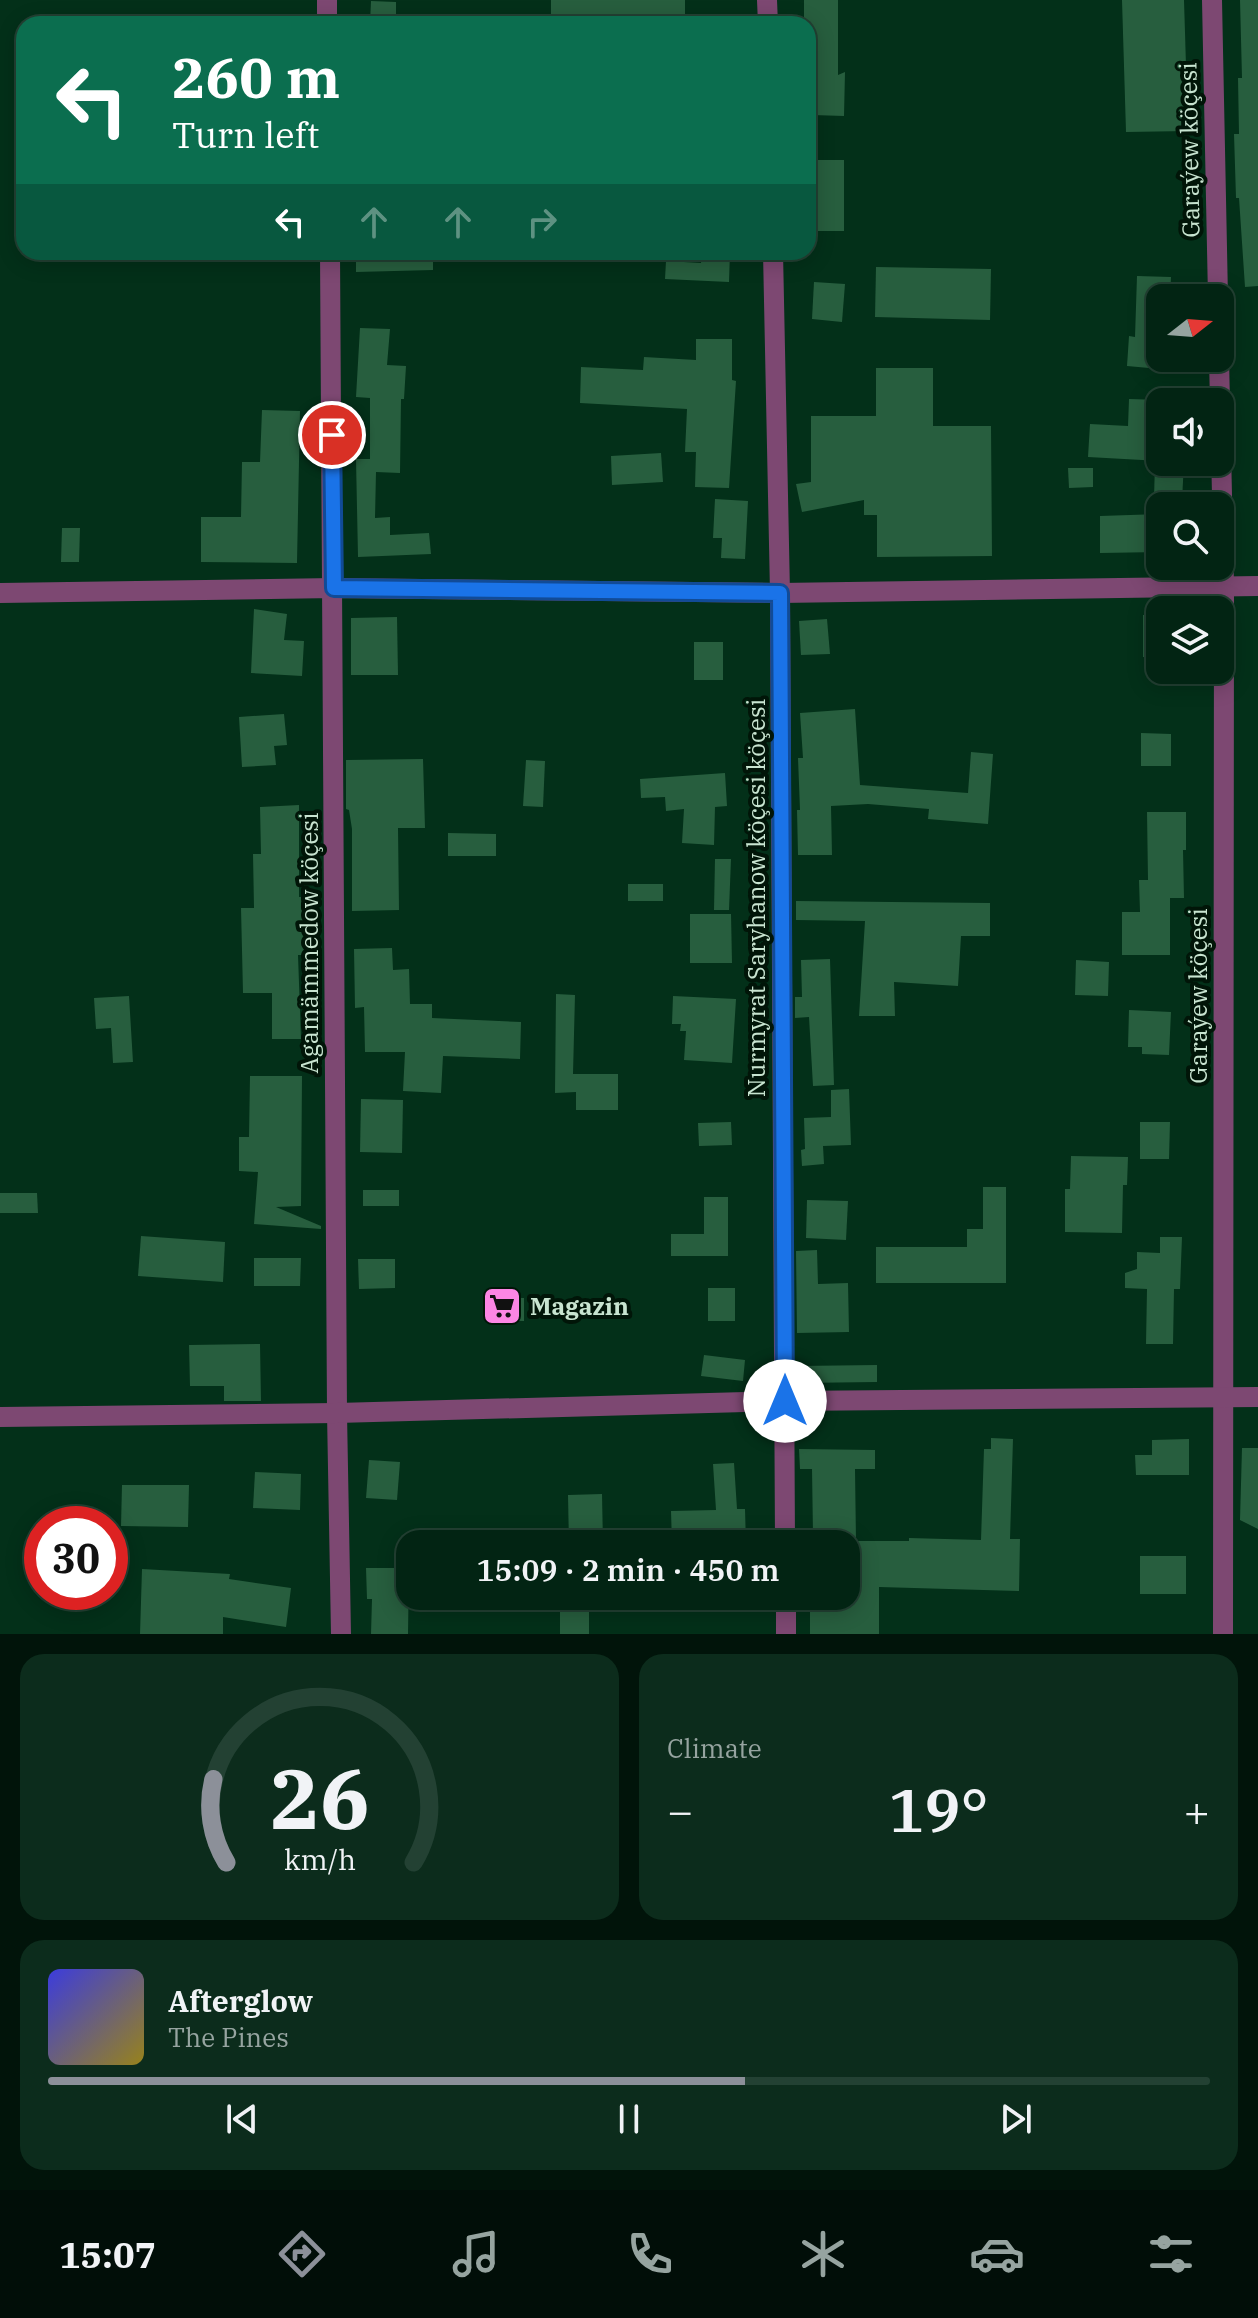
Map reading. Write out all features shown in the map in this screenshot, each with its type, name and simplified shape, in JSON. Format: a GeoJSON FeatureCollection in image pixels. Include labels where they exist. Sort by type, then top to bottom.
{"type":"FeatureCollection","features":[{"type":"Feature","properties":{"kind":"street","name":"Garaýew köçesi"},"geometry":{"type":"LineString","coordinates":[[1212,0],[1218,284]]}},
{"type":"Feature","properties":{"kind":"street","name":"Agamämmedow köçesi"},"geometry":{"type":"LineString","coordinates":[[330,260],[341,1634]]}},
{"type":"Feature","properties":{"kind":"street","name":"Nurmyrat Saryhanow köçesi köçesi"},"geometry":{"type":"LineString","coordinates":[[773,260],[780,593],[785,1530]]}},
{"type":"Feature","properties":{"kind":"street","name":"Garaýew köçesi"},"geometry":{"type":"LineString","coordinates":[[1219,372],[1224,586],[1223,1634]]}},
{"type":"Feature","properties":{"kind":"street"},"geometry":{"type":"LineString","coordinates":[[0,593],[334,588],[780,593],[1258,586]]}},
{"type":"Feature","properties":{"kind":"street"},"geometry":{"type":"LineString","coordinates":[[0,1417],[337,1413],[785,1401],[1258,1397]]}},
{"type":"Feature","properties":{"kind":"street"},"geometry":{"type":"LineString","coordinates":[[786,1610],[786,1634]]}},
{"type":"Feature","properties":{"kind":"building"},"geometry":{"type":"Polygon","coordinates":[[[551,0],[685,0],[685,16],[551,16],[551,0]]]}},
{"type":"Feature","properties":{"kind":"building"},"geometry":{"type":"Polygon","coordinates":[[[804,0],[838,0],[838,75],[845,72],[844,116],[816,115],[816,16],[804,16],[804,0]]]}},
{"type":"Feature","properties":{"kind":"building"},"geometry":{"type":"Polygon","coordinates":[[[1122,0],[1184,0],[1188,131],[1126,132],[1122,0]]]}},
{"type":"Feature","properties":{"kind":"building"},"geometry":{"type":"Polygon","coordinates":[[[1240,0],[1258,0],[1258,286],[1245,287],[1239,198],[1236,198],[1234,134],[1239,134],[1238,78],[1242,78],[1240,0]]]}},
{"type":"Feature","properties":{"kind":"building"},"geometry":{"type":"Polygon","coordinates":[[[371,1],[396,2],[396,16],[370,16],[371,1]]]}},
{"type":"Feature","properties":{"kind":"building"},"geometry":{"type":"Polygon","coordinates":[[[818,160],[844,160],[844,231],[816,231],[818,160]]]}},
{"type":"Feature","properties":{"kind":"building"},"geometry":{"type":"Polygon","coordinates":[[[356,260],[433,260],[433,270],[356,272],[356,260]]]}},
{"type":"Feature","properties":{"kind":"building"},"geometry":{"type":"Polygon","coordinates":[[[701,260],[730,260],[729,282],[665,279],[666,261],[701,263],[701,260]]]}},
{"type":"Feature","properties":{"kind":"building"},"geometry":{"type":"Polygon","coordinates":[[[876,267],[991,269],[990,320],[875,317],[876,267]]]}},
{"type":"Feature","properties":{"kind":"building"},"geometry":{"type":"Polygon","coordinates":[[[1137,276],[1171,277],[1171,284],[1146,284],[1146,368],[1127,366],[1129,336],[1135,337],[1137,276]]]}},
{"type":"Feature","properties":{"kind":"building"},"geometry":{"type":"Polygon","coordinates":[[[814,282],[845,284],[842,322],[812,319],[814,282]]]}},
{"type":"Feature","properties":{"kind":"building"},"geometry":{"type":"Polygon","coordinates":[[[360,328],[390,329],[387,365],[406,366],[404,399],[401,399],[400,473],[376,472],[375,518],[390,517],[390,535],[429,533],[431,554],[358,557],[356,459],[370,459],[370,398],[356,397],[360,328]]]}},
{"type":"Feature","properties":{"kind":"building"},"geometry":{"type":"Polygon","coordinates":[[[696,339],[732,339],[732,380],[736,381],[729,488],[695,487],[696,452],[685,452],[687,409],[580,403],[581,367],[643,370],[644,357],[696,360],[696,339]]]}},
{"type":"Feature","properties":{"kind":"building"},"geometry":{"type":"Polygon","coordinates":[[[876,368],[933,368],[933,426],[991,426],[992,556],[877,557],[877,515],[864,515],[864,500],[802,512],[796,484],[811,482],[811,416],[876,416],[876,368]]]}},
{"type":"Feature","properties":{"kind":"building"},"geometry":{"type":"Polygon","coordinates":[[[1129,399],[1146,400],[1146,460],[1088,457],[1090,424],[1128,426],[1129,399]]]}},
{"type":"Feature","properties":{"kind":"building"},"geometry":{"type":"Polygon","coordinates":[[[262,410],[300,411],[297,563],[201,562],[201,517],[241,517],[242,462],[260,462],[262,410]]]}},
{"type":"Feature","properties":{"kind":"building"},"geometry":{"type":"Polygon","coordinates":[[[661,453],[663,482],[612,485],[611,456],[661,453]]]}},
{"type":"Feature","properties":{"kind":"building"},"geometry":{"type":"Polygon","coordinates":[[[1068,468],[1093,468],[1093,487],[1069,488],[1068,468]]]}},
{"type":"Feature","properties":{"kind":"building"},"geometry":{"type":"Polygon","coordinates":[[[1155,476],[1183,476],[1182,492],[1154,492],[1155,476]]]}},
{"type":"Feature","properties":{"kind":"building"},"geometry":{"type":"Polygon","coordinates":[[[715,499],[748,501],[745,559],[721,558],[722,538],[713,538],[715,499]]]}},
{"type":"Feature","properties":{"kind":"building"},"geometry":{"type":"Polygon","coordinates":[[[1146,514],[1146,552],[1100,553],[1100,516],[1146,514]]]}},
{"type":"Feature","properties":{"kind":"building"},"geometry":{"type":"Polygon","coordinates":[[[62,528],[80,528],[79,562],[61,562],[62,528]]]}},
{"type":"Feature","properties":{"kind":"building"},"geometry":{"type":"Polygon","coordinates":[[[254,609],[287,614],[284,640],[304,641],[302,676],[251,673],[254,609]]]}},
{"type":"Feature","properties":{"kind":"building"},"geometry":{"type":"Polygon","coordinates":[[[1143,615],[1146,615],[1146,657],[1143,657],[1143,615]]]}},
{"type":"Feature","properties":{"kind":"building"},"geometry":{"type":"Polygon","coordinates":[[[397,617],[398,675],[351,675],[351,618],[397,617]]]}},
{"type":"Feature","properties":{"kind":"building"},"geometry":{"type":"Polygon","coordinates":[[[827,619],[830,654],[801,655],[799,621],[827,619]]]}},
{"type":"Feature","properties":{"kind":"building"},"geometry":{"type":"Polygon","coordinates":[[[694,642],[723,642],[723,680],[694,680],[694,642]]]}},
{"type":"Feature","properties":{"kind":"building"},"geometry":{"type":"Polygon","coordinates":[[[855,709],[860,785],[968,793],[971,752],[993,754],[988,824],[928,819],[929,809],[868,804],[831,806],[832,855],[798,855],[798,758],[803,758],[800,713],[855,709]]]}},
{"type":"Feature","properties":{"kind":"building"},"geometry":{"type":"Polygon","coordinates":[[[284,714],[287,745],[274,746],[276,765],[242,767],[239,717],[284,714]]]}},
{"type":"Feature","properties":{"kind":"building"},"geometry":{"type":"Polygon","coordinates":[[[1141,733],[1171,734],[1171,766],[1141,766],[1141,733]]]}},
{"type":"Feature","properties":{"kind":"building"},"geometry":{"type":"Polygon","coordinates":[[[423,759],[425,828],[398,828],[399,910],[352,911],[352,829],[349,810],[346,809],[346,760],[423,759]]]}},
{"type":"Feature","properties":{"kind":"building"},"geometry":{"type":"Polygon","coordinates":[[[526,760],[545,761],[543,807],[523,806],[526,760]]]}},
{"type":"Feature","properties":{"kind":"building"},"geometry":{"type":"Polygon","coordinates":[[[725,773],[727,806],[715,807],[714,845],[682,843],[684,809],[666,811],[665,797],[641,798],[640,779],[725,773]]]}},
{"type":"Feature","properties":{"kind":"building"},"geometry":{"type":"Polygon","coordinates":[[[299,805],[299,897],[303,897],[304,955],[298,955],[301,1039],[272,1039],[272,993],[243,993],[241,908],[254,908],[253,854],[261,854],[260,807],[299,805]]]}},
{"type":"Feature","properties":{"kind":"building"},"geometry":{"type":"Polygon","coordinates":[[[1147,812],[1186,812],[1184,898],[1170,898],[1170,955],[1122,955],[1122,912],[1140,912],[1139,880],[1148,880],[1147,812]]]}},
{"type":"Feature","properties":{"kind":"building"},"geometry":{"type":"Polygon","coordinates":[[[448,833],[496,834],[496,856],[448,856],[448,833]]]}},
{"type":"Feature","properties":{"kind":"building"},"geometry":{"type":"Polygon","coordinates":[[[715,859],[731,859],[729,910],[714,910],[715,859]]]}},
{"type":"Feature","properties":{"kind":"building"},"geometry":{"type":"Polygon","coordinates":[[[628,884],[663,884],[663,901],[628,901],[628,884]]]}},
{"type":"Feature","properties":{"kind":"building"},"geometry":{"type":"Polygon","coordinates":[[[796,901],[990,903],[990,936],[961,936],[958,986],[894,982],[895,1016],[859,1016],[865,921],[796,920],[796,901]]]}},
{"type":"Feature","properties":{"kind":"building"},"geometry":{"type":"Polygon","coordinates":[[[690,914],[731,914],[732,963],[690,963],[690,914]]]}},
{"type":"Feature","properties":{"kind":"building"},"geometry":{"type":"Polygon","coordinates":[[[392,948],[393,970],[409,969],[410,1004],[432,1004],[432,1018],[521,1022],[520,1059],[443,1056],[441,1093],[403,1091],[405,1052],[365,1052],[364,1007],[355,1008],[354,949],[392,948]]]}},
{"type":"Feature","properties":{"kind":"building"},"geometry":{"type":"Polygon","coordinates":[[[830,959],[834,1085],[813,1086],[809,1017],[795,1018],[795,997],[802,997],[801,960],[830,959]]]}},
{"type":"Feature","properties":{"kind":"building"},"geometry":{"type":"Polygon","coordinates":[[[1076,960],[1109,962],[1108,996],[1075,995],[1076,960]]]}},
{"type":"Feature","properties":{"kind":"building"},"geometry":{"type":"Polygon","coordinates":[[[556,994],[575,995],[573,1074],[618,1074],[618,1110],[576,1110],[576,1092],[555,1093],[556,994]]]}},
{"type":"Feature","properties":{"kind":"building"},"geometry":{"type":"Polygon","coordinates":[[[129,996],[133,1062],[113,1063],[111,1028],[96,1029],[94,998],[129,996]]]}},
{"type":"Feature","properties":{"kind":"building"},"geometry":{"type":"Polygon","coordinates":[[[673,996],[736,999],[732,1063],[684,1060],[686,1031],[680,1031],[681,1024],[672,1024],[673,996]]]}},
{"type":"Feature","properties":{"kind":"building"},"geometry":{"type":"Polygon","coordinates":[[[1129,1010],[1171,1012],[1169,1055],[1142,1054],[1142,1047],[1128,1047],[1129,1010]]]}},
{"type":"Feature","properties":{"kind":"building"},"geometry":{"type":"Polygon","coordinates":[[[250,1076],[302,1076],[301,1206],[276,1207],[321,1226],[321,1229],[254,1224],[258,1172],[239,1171],[239,1137],[249,1137],[250,1076]]]}},
{"type":"Feature","properties":{"kind":"building"},"geometry":{"type":"Polygon","coordinates":[[[849,1089],[851,1145],[823,1146],[824,1164],[802,1166],[804,1118],[831,1117],[831,1090],[849,1089]]]}},
{"type":"Feature","properties":{"kind":"building"},"geometry":{"type":"Polygon","coordinates":[[[361,1099],[403,1100],[402,1153],[360,1152],[361,1099]]]}},
{"type":"Feature","properties":{"kind":"building"},"geometry":{"type":"Polygon","coordinates":[[[731,1122],[732,1145],[699,1146],[698,1123],[731,1122]]]}},
{"type":"Feature","properties":{"kind":"building"},"geometry":{"type":"Polygon","coordinates":[[[1140,1122],[1170,1122],[1169,1159],[1140,1159],[1140,1122]]]}},
{"type":"Feature","properties":{"kind":"building"},"geometry":{"type":"Polygon","coordinates":[[[1071,1156],[1128,1157],[1127,1185],[1123,1185],[1122,1233],[1065,1232],[1065,1189],[1070,1189],[1071,1156]]]}},
{"type":"Feature","properties":{"kind":"building"},"geometry":{"type":"Polygon","coordinates":[[[983,1187],[1006,1187],[1006,1283],[876,1283],[876,1247],[967,1247],[967,1229],[983,1229],[983,1187]]]}},
{"type":"Feature","properties":{"kind":"building"},"geometry":{"type":"Polygon","coordinates":[[[363,1190],[399,1190],[399,1206],[363,1206],[363,1190]]]}},
{"type":"Feature","properties":{"kind":"building"},"geometry":{"type":"Polygon","coordinates":[[[0,1193],[37,1193],[38,1213],[0,1213],[0,1193]]]}},
{"type":"Feature","properties":{"kind":"building"},"geometry":{"type":"Polygon","coordinates":[[[704,1197],[728,1197],[728,1256],[671,1256],[671,1234],[704,1234],[704,1197]]]}},
{"type":"Feature","properties":{"kind":"building"},"geometry":{"type":"Polygon","coordinates":[[[807,1200],[848,1201],[846,1240],[806,1238],[807,1200]]]}},
{"type":"Feature","properties":{"kind":"building"},"geometry":{"type":"Polygon","coordinates":[[[141,1236],[225,1242],[223,1282],[138,1276],[141,1236]]]}},
{"type":"Feature","properties":{"kind":"building"},"geometry":{"type":"Polygon","coordinates":[[[1160,1237],[1182,1237],[1180,1289],[1174,1289],[1173,1344],[1146,1344],[1147,1289],[1125,1288],[1125,1273],[1137,1269],[1137,1252],[1160,1253],[1160,1237]]]}},
{"type":"Feature","properties":{"kind":"building"},"geometry":{"type":"Polygon","coordinates":[[[817,1250],[818,1284],[848,1283],[849,1332],[797,1333],[796,1251],[817,1250]]]}},
{"type":"Feature","properties":{"kind":"building"},"geometry":{"type":"Polygon","coordinates":[[[254,1258],[301,1258],[300,1286],[254,1286],[254,1258]]]}},
{"type":"Feature","properties":{"kind":"building"},"geometry":{"type":"Polygon","coordinates":[[[358,1259],[395,1259],[395,1288],[359,1289],[358,1259]]]}},
{"type":"Feature","properties":{"kind":"building"},"geometry":{"type":"Polygon","coordinates":[[[708,1288],[735,1288],[735,1321],[708,1321],[708,1288]]]}},
{"type":"Feature","properties":{"kind":"building"},"geometry":{"type":"Polygon","coordinates":[[[485,1297],[524,1298],[524,1321],[485,1320],[485,1297]]]}},
{"type":"Feature","properties":{"kind":"building"},"geometry":{"type":"Polygon","coordinates":[[[260,1344],[261,1401],[224,1401],[224,1386],[190,1386],[189,1345],[260,1344]]]}},
{"type":"Feature","properties":{"kind":"building"},"geometry":{"type":"Polygon","coordinates":[[[704,1355],[745,1360],[743,1381],[701,1376],[704,1355]]]}},
{"type":"Feature","properties":{"kind":"building"},"geometry":{"type":"Polygon","coordinates":[[[877,1365],[877,1382],[798,1383],[798,1366],[877,1365]]]}},
{"type":"Feature","properties":{"kind":"building"},"geometry":{"type":"Polygon","coordinates":[[[991,1438],[1013,1439],[1010,1539],[1020,1539],[1019,1591],[879,1587],[879,1634],[810,1634],[810,1610],[860,1610],[860,1541],[909,1541],[909,1538],[981,1540],[984,1449],[991,1449],[991,1438]]]}},
{"type":"Feature","properties":{"kind":"building"},"geometry":{"type":"Polygon","coordinates":[[[1189,1439],[1189,1475],[1136,1475],[1135,1455],[1152,1455],[1152,1440],[1189,1439]]]}},
{"type":"Feature","properties":{"kind":"building"},"geometry":{"type":"Polygon","coordinates":[[[1242,1448],[1258,1448],[1258,1529],[1240,1520],[1242,1448]]]}},
{"type":"Feature","properties":{"kind":"building"},"geometry":{"type":"Polygon","coordinates":[[[799,1449],[875,1450],[875,1469],[855,1469],[856,1530],[813,1530],[812,1469],[800,1469],[799,1449]]]}},
{"type":"Feature","properties":{"kind":"building"},"geometry":{"type":"Polygon","coordinates":[[[369,1460],[400,1462],[397,1500],[366,1498],[369,1460]]]}},
{"type":"Feature","properties":{"kind":"building"},"geometry":{"type":"Polygon","coordinates":[[[734,1463],[737,1509],[745,1509],[746,1530],[672,1530],[671,1511],[716,1510],[713,1464],[734,1463]]]}},
{"type":"Feature","properties":{"kind":"building"},"geometry":{"type":"Polygon","coordinates":[[[255,1472],[301,1474],[300,1510],[253,1508],[255,1472]]]}},
{"type":"Feature","properties":{"kind":"building"},"geometry":{"type":"Polygon","coordinates":[[[122,1485],[189,1485],[188,1527],[128,1526],[128,1506],[121,1506],[122,1485]]]}},
{"type":"Feature","properties":{"kind":"building"},"geometry":{"type":"Polygon","coordinates":[[[602,1494],[603,1530],[569,1530],[568,1495],[602,1494]]]}},
{"type":"Feature","properties":{"kind":"building"},"geometry":{"type":"Polygon","coordinates":[[[1140,1556],[1186,1556],[1186,1594],[1140,1594],[1140,1556]]]}},
{"type":"Feature","properties":{"kind":"building"},"geometry":{"type":"Polygon","coordinates":[[[366,1568],[396,1568],[396,1610],[408,1610],[408,1634],[371,1634],[372,1599],[367,1599],[366,1568]]]}},
{"type":"Feature","properties":{"kind":"building"},"geometry":{"type":"Polygon","coordinates":[[[142,1569],[230,1574],[229,1579],[291,1588],[286,1627],[223,1617],[223,1634],[140,1634],[142,1569]]]}},
{"type":"Feature","properties":{"kind":"building"},"geometry":{"type":"Polygon","coordinates":[[[560,1610],[589,1610],[589,1634],[560,1634],[560,1610]]]}},
{"type":"Feature","properties":{"kind":"place","name":"Magazin"},"geometry":{"type":"Point","coordinates":[502,1306]}},
{"type":"Feature","properties":{"kind":"route"},"geometry":{"type":"LineString","coordinates":[[332,435],[334,588],[780,593],[785,1401]]}}]}
